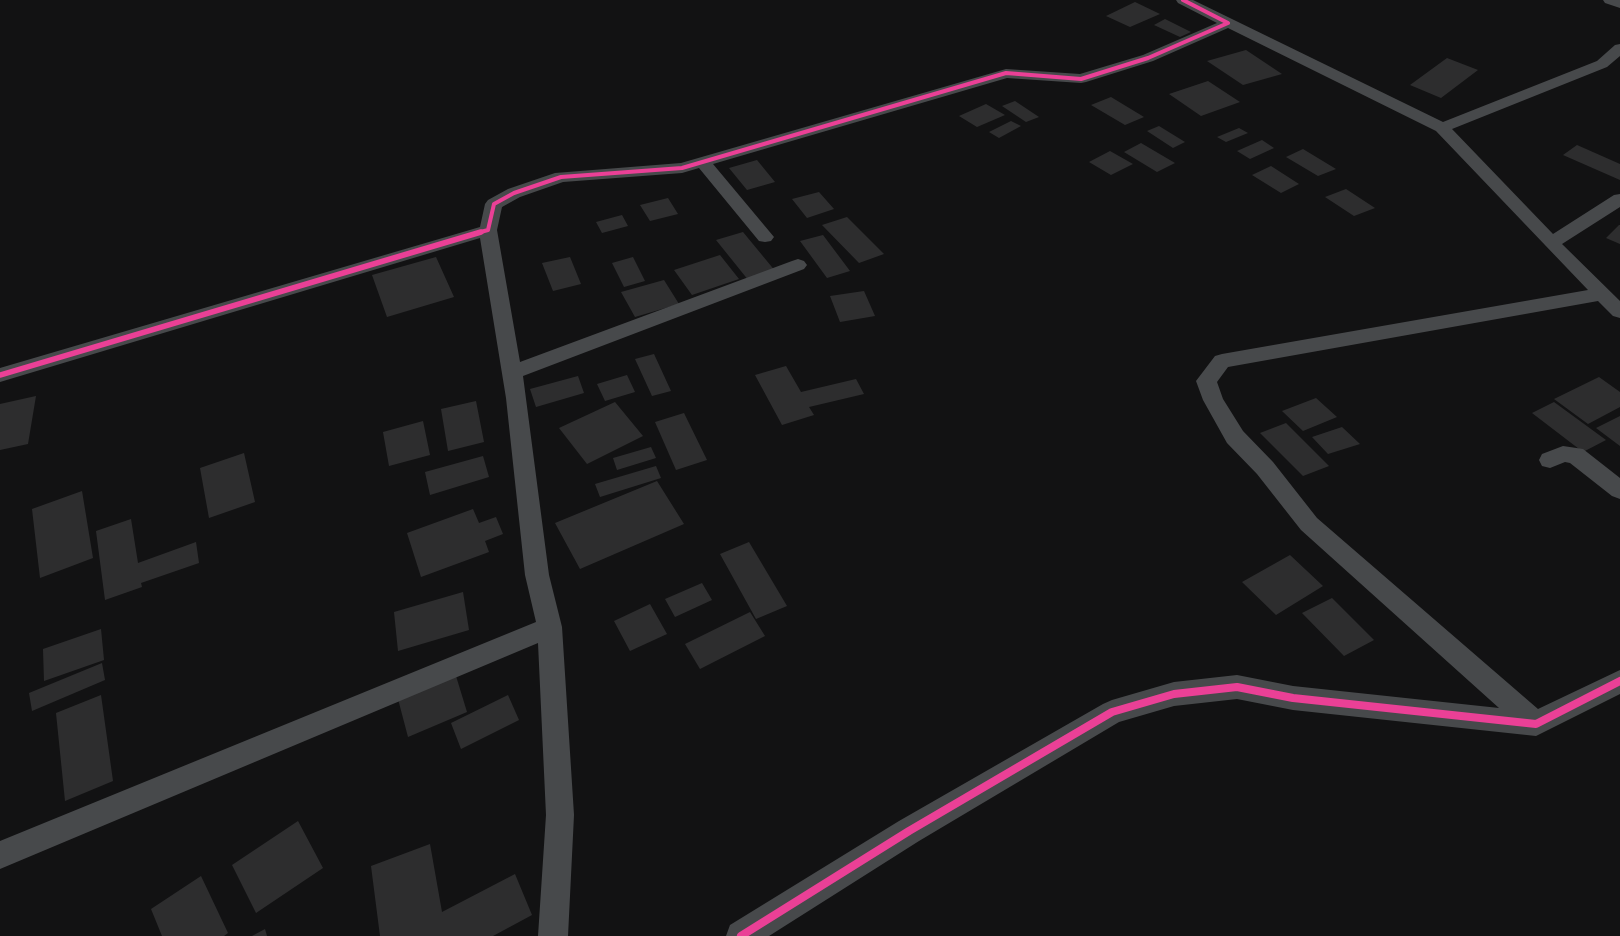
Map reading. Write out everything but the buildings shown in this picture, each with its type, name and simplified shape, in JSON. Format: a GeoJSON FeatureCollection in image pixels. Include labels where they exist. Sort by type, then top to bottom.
{"type":"FeatureCollection","features":[{"type":"Feature","properties":{"kind":"street"},"geometry":{"type":"LineString","coordinates":[[1183,0],[1442,128],[1551,243],[1620,312]]}},
{"type":"Feature","properties":{"kind":"street"},"geometry":{"type":"LineString","coordinates":[[1610,0],[1620,4]]}},
{"type":"Feature","properties":{"kind":"street"},"geometry":{"type":"LineString","coordinates":[[553,936],[560,815],[550,627],[537,575],[512,373],[488,230],[494,204],[514,194],[561,178],[682,168],[1006,73],[1081,79],[1098,75],[1148,58],[1228,23]]}},
{"type":"Feature","properties":{"kind":"street"},"geometry":{"type":"LineString","coordinates":[[1442,128],[1602,64],[1620,48]]}},
{"type":"Feature","properties":{"kind":"street"},"geometry":{"type":"LineString","coordinates":[[1602,64],[1620,69]]}},
{"type":"Feature","properties":{"kind":"street"},"geometry":{"type":"LineString","coordinates":[[703,162],[765,237]]}},
{"type":"Feature","properties":{"kind":"street"},"geometry":{"type":"LineString","coordinates":[[1551,243],[1620,199]]}},
{"type":"Feature","properties":{"kind":"street"},"geometry":{"type":"LineString","coordinates":[[0,375],[488,230]]}},
{"type":"Feature","properties":{"kind":"street"},"geometry":{"type":"LineString","coordinates":[[512,373],[798,265]]}},
{"type":"Feature","properties":{"kind":"street"},"geometry":{"type":"LineString","coordinates":[[1536,724],[1309,524],[1265,468],[1235,437],[1213,400],[1206,381],[1222,361],[1602,294]]}},
{"type":"Feature","properties":{"kind":"street"},"geometry":{"type":"LineString","coordinates":[[1550,460],[1563,454],[1574,455],[1620,490]]}},
{"type":"Feature","properties":{"kind":"street"},"geometry":{"type":"LineString","coordinates":[[0,855],[550,627]]}},
{"type":"Feature","properties":{"kind":"street"},"geometry":{"type":"LineString","coordinates":[[741,936],[909,831],[1112,712],[1174,694],[1237,687],[1293,698],[1536,724],[1620,681]]}},
{"type":"Feature","properties":{"kind":"cycle path"},"geometry":{"type":"LineString","coordinates":[[0,375],[488,230],[494,204],[514,193],[561,177],[682,168],[1006,73],[1081,79],[1148,58],[1228,23],[1183,0]]}},
{"type":"Feature","properties":{"kind":"cycle path"},"geometry":{"type":"LineString","coordinates":[[741,936],[909,831],[1112,712],[1174,694],[1237,687],[1293,698],[1536,724],[1620,681]]}}]}
